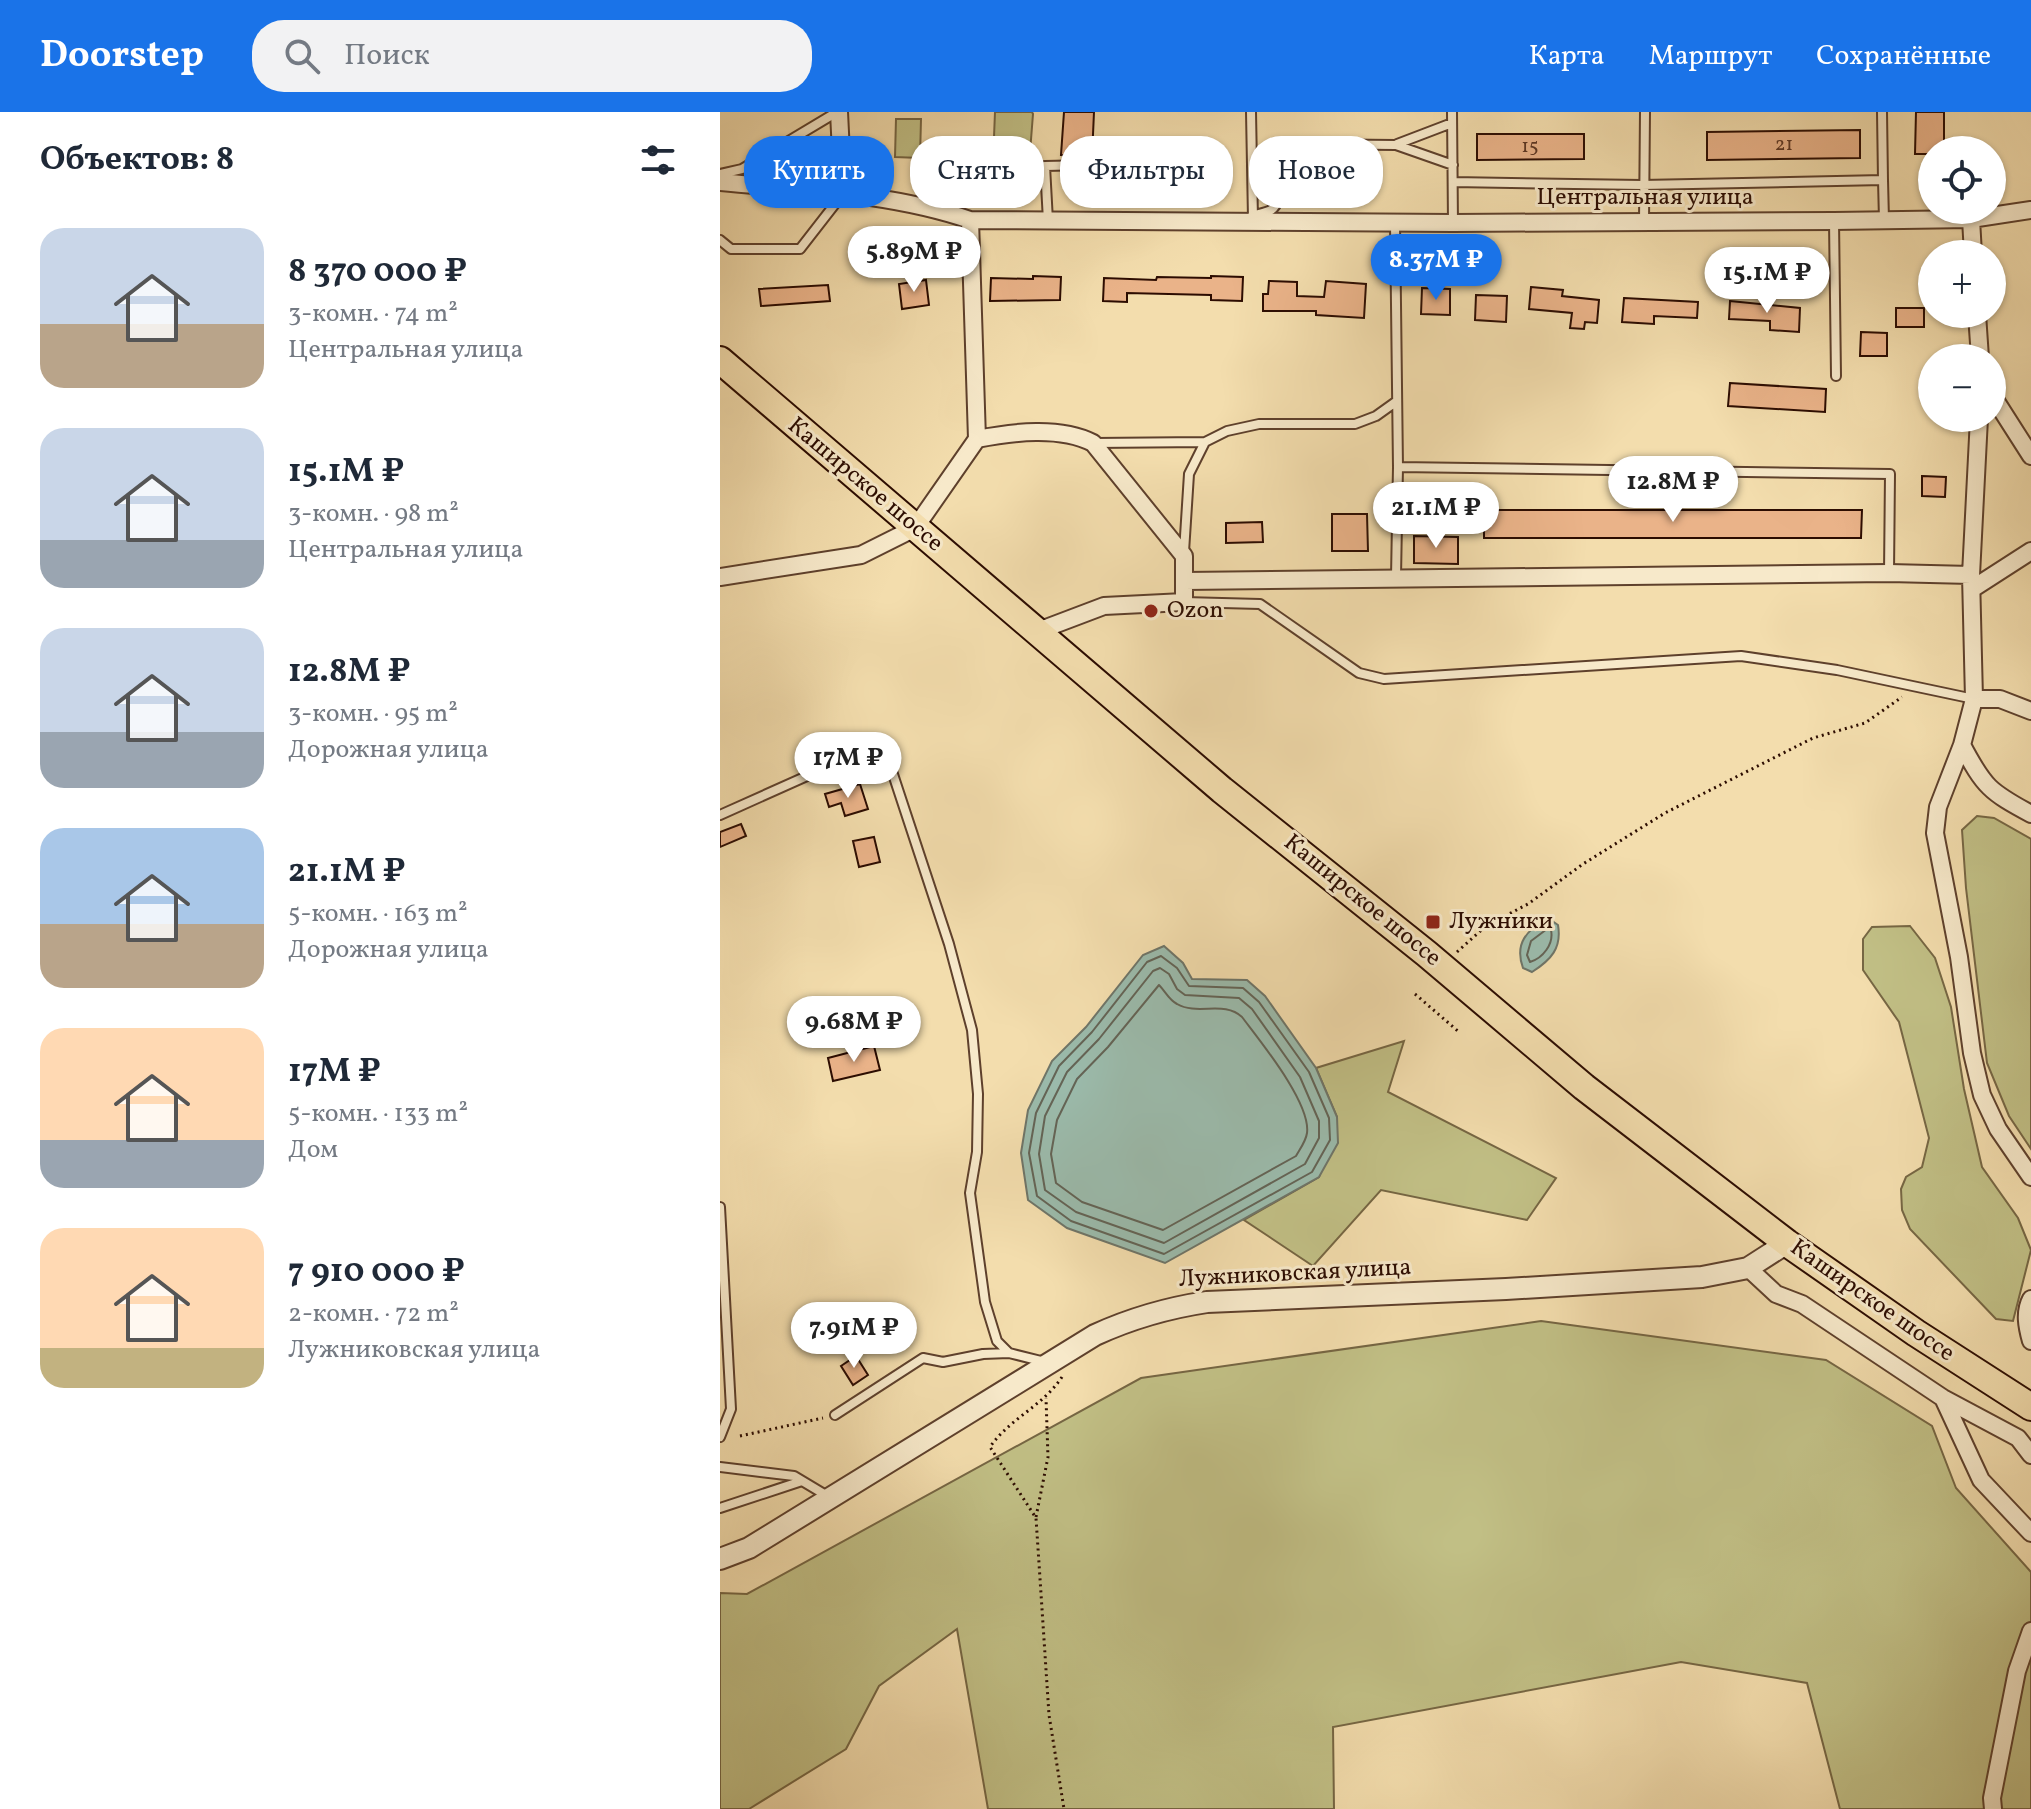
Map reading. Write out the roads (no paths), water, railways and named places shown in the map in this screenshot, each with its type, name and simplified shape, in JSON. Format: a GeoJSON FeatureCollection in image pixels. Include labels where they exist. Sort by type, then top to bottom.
{"type":"FeatureCollection","features":[{"type":"Feature","properties":{"kind":"main road","name":"Каширское шоссе"},"geometry":{"type":"LineString","coordinates":[[720,360],[1222,790],[1427,954],[1584,1087],[1787,1243],[1916,1333],[2031,1407]]}},
{"type":"Feature","properties":{"kind":"street"},"geometry":{"type":"LineString","coordinates":[[838,112],[839,136]]}},
{"type":"Feature","properties":{"kind":"street","name":"Центральная улица"},"geometry":{"type":"LineString","coordinates":[[720,182],[744,184]]}},
{"type":"Feature","properties":{"kind":"street","name":"Центральная улица"},"geometry":{"type":"LineString","coordinates":[[894,202],[936,208],[970,220],[1252,218],[1453,223],[1918,220]]}},
{"type":"Feature","properties":{"kind":"street","name":"Центральная улица"},"geometry":{"type":"LineString","coordinates":[[2006,214],[2031,210]]}},
{"type":"Feature","properties":{"kind":"street"},"geometry":{"type":"LineString","coordinates":[[720,577],[861,555],[915,528],[977,439],[970,220]]}},
{"type":"Feature","properties":{"kind":"street"},"geometry":{"type":"LineString","coordinates":[[2006,417],[2031,456]]}},
{"type":"Feature","properties":{"kind":"street"},"geometry":{"type":"LineString","coordinates":[[1978,432],[1972,582],[1974,699],[1962,745],[1938,807],[1935,833],[1959,957],[1972,1053],[1982,1095],[1998,1129],[2031,1177]]}},
{"type":"Feature","properties":{"kind":"street"},"geometry":{"type":"LineString","coordinates":[[977,439],[1008,433],[1077,435],[1093,443],[1184,556],[1184,602],[1104,606],[1038,631]]}},
{"type":"Feature","properties":{"kind":"street"},"geometry":{"type":"LineString","coordinates":[[1185,581],[1889,573],[1972,582],[2031,551]]}},
{"type":"Feature","properties":{"kind":"street"},"geometry":{"type":"LineString","coordinates":[[1974,699],[2000,699],[2031,711]]}},
{"type":"Feature","properties":{"kind":"street"},"geometry":{"type":"LineString","coordinates":[[1962,745],[1977,774],[1995,795],[2031,814]]}},
{"type":"Feature","properties":{"kind":"street","name":"Лужниковская улица"},"geometry":{"type":"LineString","coordinates":[[720,1559],[749,1548],[1095,1335],[1165,1308],[1207,1302],[1702,1277],[1748,1268],[1787,1243]]}},
{"type":"Feature","properties":{"kind":"street"},"geometry":{"type":"LineString","coordinates":[[1748,1268],[1776,1294],[1802,1304],[1943,1398],[2018,1438],[2031,1455]]}},
{"type":"Feature","properties":{"kind":"street"},"geometry":{"type":"LineString","coordinates":[[2031,1299],[2027,1306],[2027,1328],[2031,1341]]}},
{"type":"Feature","properties":{"kind":"street"},"geometry":{"type":"LineString","coordinates":[[1943,1398],[1981,1480],[2031,1533]]}},
{"type":"Feature","properties":{"kind":"street"},"geometry":{"type":"LineString","coordinates":[[1993,1809],[1992,1798],[2017,1671],[2031,1631]]}},
{"type":"Feature","properties":{"kind":"lane"},"geometry":{"type":"LineString","coordinates":[[720,174],[742,169],[838,112]]}},
{"type":"Feature","properties":{"kind":"lane"},"geometry":{"type":"LineString","coordinates":[[1251,112],[1252,218],[1272,210],[1277,201],[1280,159],[1285,148],[1293,144],[1396,145],[1453,165]]}},
{"type":"Feature","properties":{"kind":"lane"},"geometry":{"type":"LineString","coordinates":[[1452,112],[1453,223]]}},
{"type":"Feature","properties":{"kind":"lane"},"geometry":{"type":"LineString","coordinates":[[1644,222],[1645,112]]}},
{"type":"Feature","properties":{"kind":"lane"},"geometry":{"type":"LineString","coordinates":[[1882,112],[1884,220]]}},
{"type":"Feature","properties":{"kind":"lane"},"geometry":{"type":"LineString","coordinates":[[1396,145],[1452,123]]}},
{"type":"Feature","properties":{"kind":"lane"},"geometry":{"type":"LineString","coordinates":[[1048,221],[1045,166],[1060,166]]}},
{"type":"Feature","properties":{"kind":"lane"},"geometry":{"type":"LineString","coordinates":[[720,167],[742,169]]}},
{"type":"Feature","properties":{"kind":"lane"},"geometry":{"type":"LineString","coordinates":[[1453,182],[1642,185],[1883,180]]}},
{"type":"Feature","properties":{"kind":"lane"},"geometry":{"type":"LineString","coordinates":[[720,240],[731,249],[800,249],[832,208]]}},
{"type":"Feature","properties":{"kind":"lane"},"geometry":{"type":"LineString","coordinates":[[1834,221],[1836,376]]}},
{"type":"Feature","properties":{"kind":"lane"},"geometry":{"type":"LineString","coordinates":[[1395,222],[1396,577]]}},
{"type":"Feature","properties":{"kind":"lane"},"geometry":{"type":"LineString","coordinates":[[1093,443],[1205,442],[1227,431],[1259,424],[1355,424],[1376,416],[1397,401]]}},
{"type":"Feature","properties":{"kind":"lane"},"geometry":{"type":"LineString","coordinates":[[1184,556],[1189,474],[1205,442]]}},
{"type":"Feature","properties":{"kind":"lane"},"geometry":{"type":"LineString","coordinates":[[1398,467],[1890,474],[1889,573]]}},
{"type":"Feature","properties":{"kind":"lane"},"geometry":{"type":"LineString","coordinates":[[1184,602],[1260,604],[1359,673],[1384,679],[1741,656],[1837,670],[1974,699]]}},
{"type":"Feature","properties":{"kind":"lane"},"geometry":{"type":"LineString","coordinates":[[720,815],[854,755],[876,750],[888,759],[949,944],[972,1030],[978,1094],[977,1152],[970,1193],[974,1231],[985,1302],[997,1341],[1009,1353]]}},
{"type":"Feature","properties":{"kind":"lane"},"geometry":{"type":"LineString","coordinates":[[720,1207],[731,1409],[720,1437]]}},
{"type":"Feature","properties":{"kind":"lane"},"geometry":{"type":"LineString","coordinates":[[835,1415],[923,1358],[943,1362],[983,1354],[1009,1353],[1058,1358]]}},
{"type":"Feature","properties":{"kind":"lane"},"geometry":{"type":"LineString","coordinates":[[720,1467],[794,1476],[830,1497]]}},
{"type":"Feature","properties":{"kind":"lane"},"geometry":{"type":"LineString","coordinates":[[720,1508],[802,1481]]}},
{"type":"Feature","properties":{"kind":"water"},"geometry":{"type":"Polygon","coordinates":[[[1548,918],[1558,925],[1557,947],[1545,963],[1532,972],[1523,968],[1521,944],[1534,927],[1548,918]]]}},
{"type":"Feature","properties":{"kind":"water"},"geometry":{"type":"Polygon","coordinates":[[[1164,946],[1183,963],[1192,979],[1247,980],[1265,996],[1316,1068],[1337,1117],[1338,1143],[1319,1177],[1165,1263],[1067,1228],[1028,1200],[1021,1153],[1028,1110],[1052,1061],[1086,1027],[1143,955],[1164,946]]]}},
{"type":"Feature","properties":{"kind":"place","name":"Ozon"},"geometry":{"type":"Point","coordinates":[1151,611]}},
{"type":"Feature","properties":{"kind":"place","name":"Лужники"},"geometry":{"type":"Point","coordinates":[1433,922]}}]}
